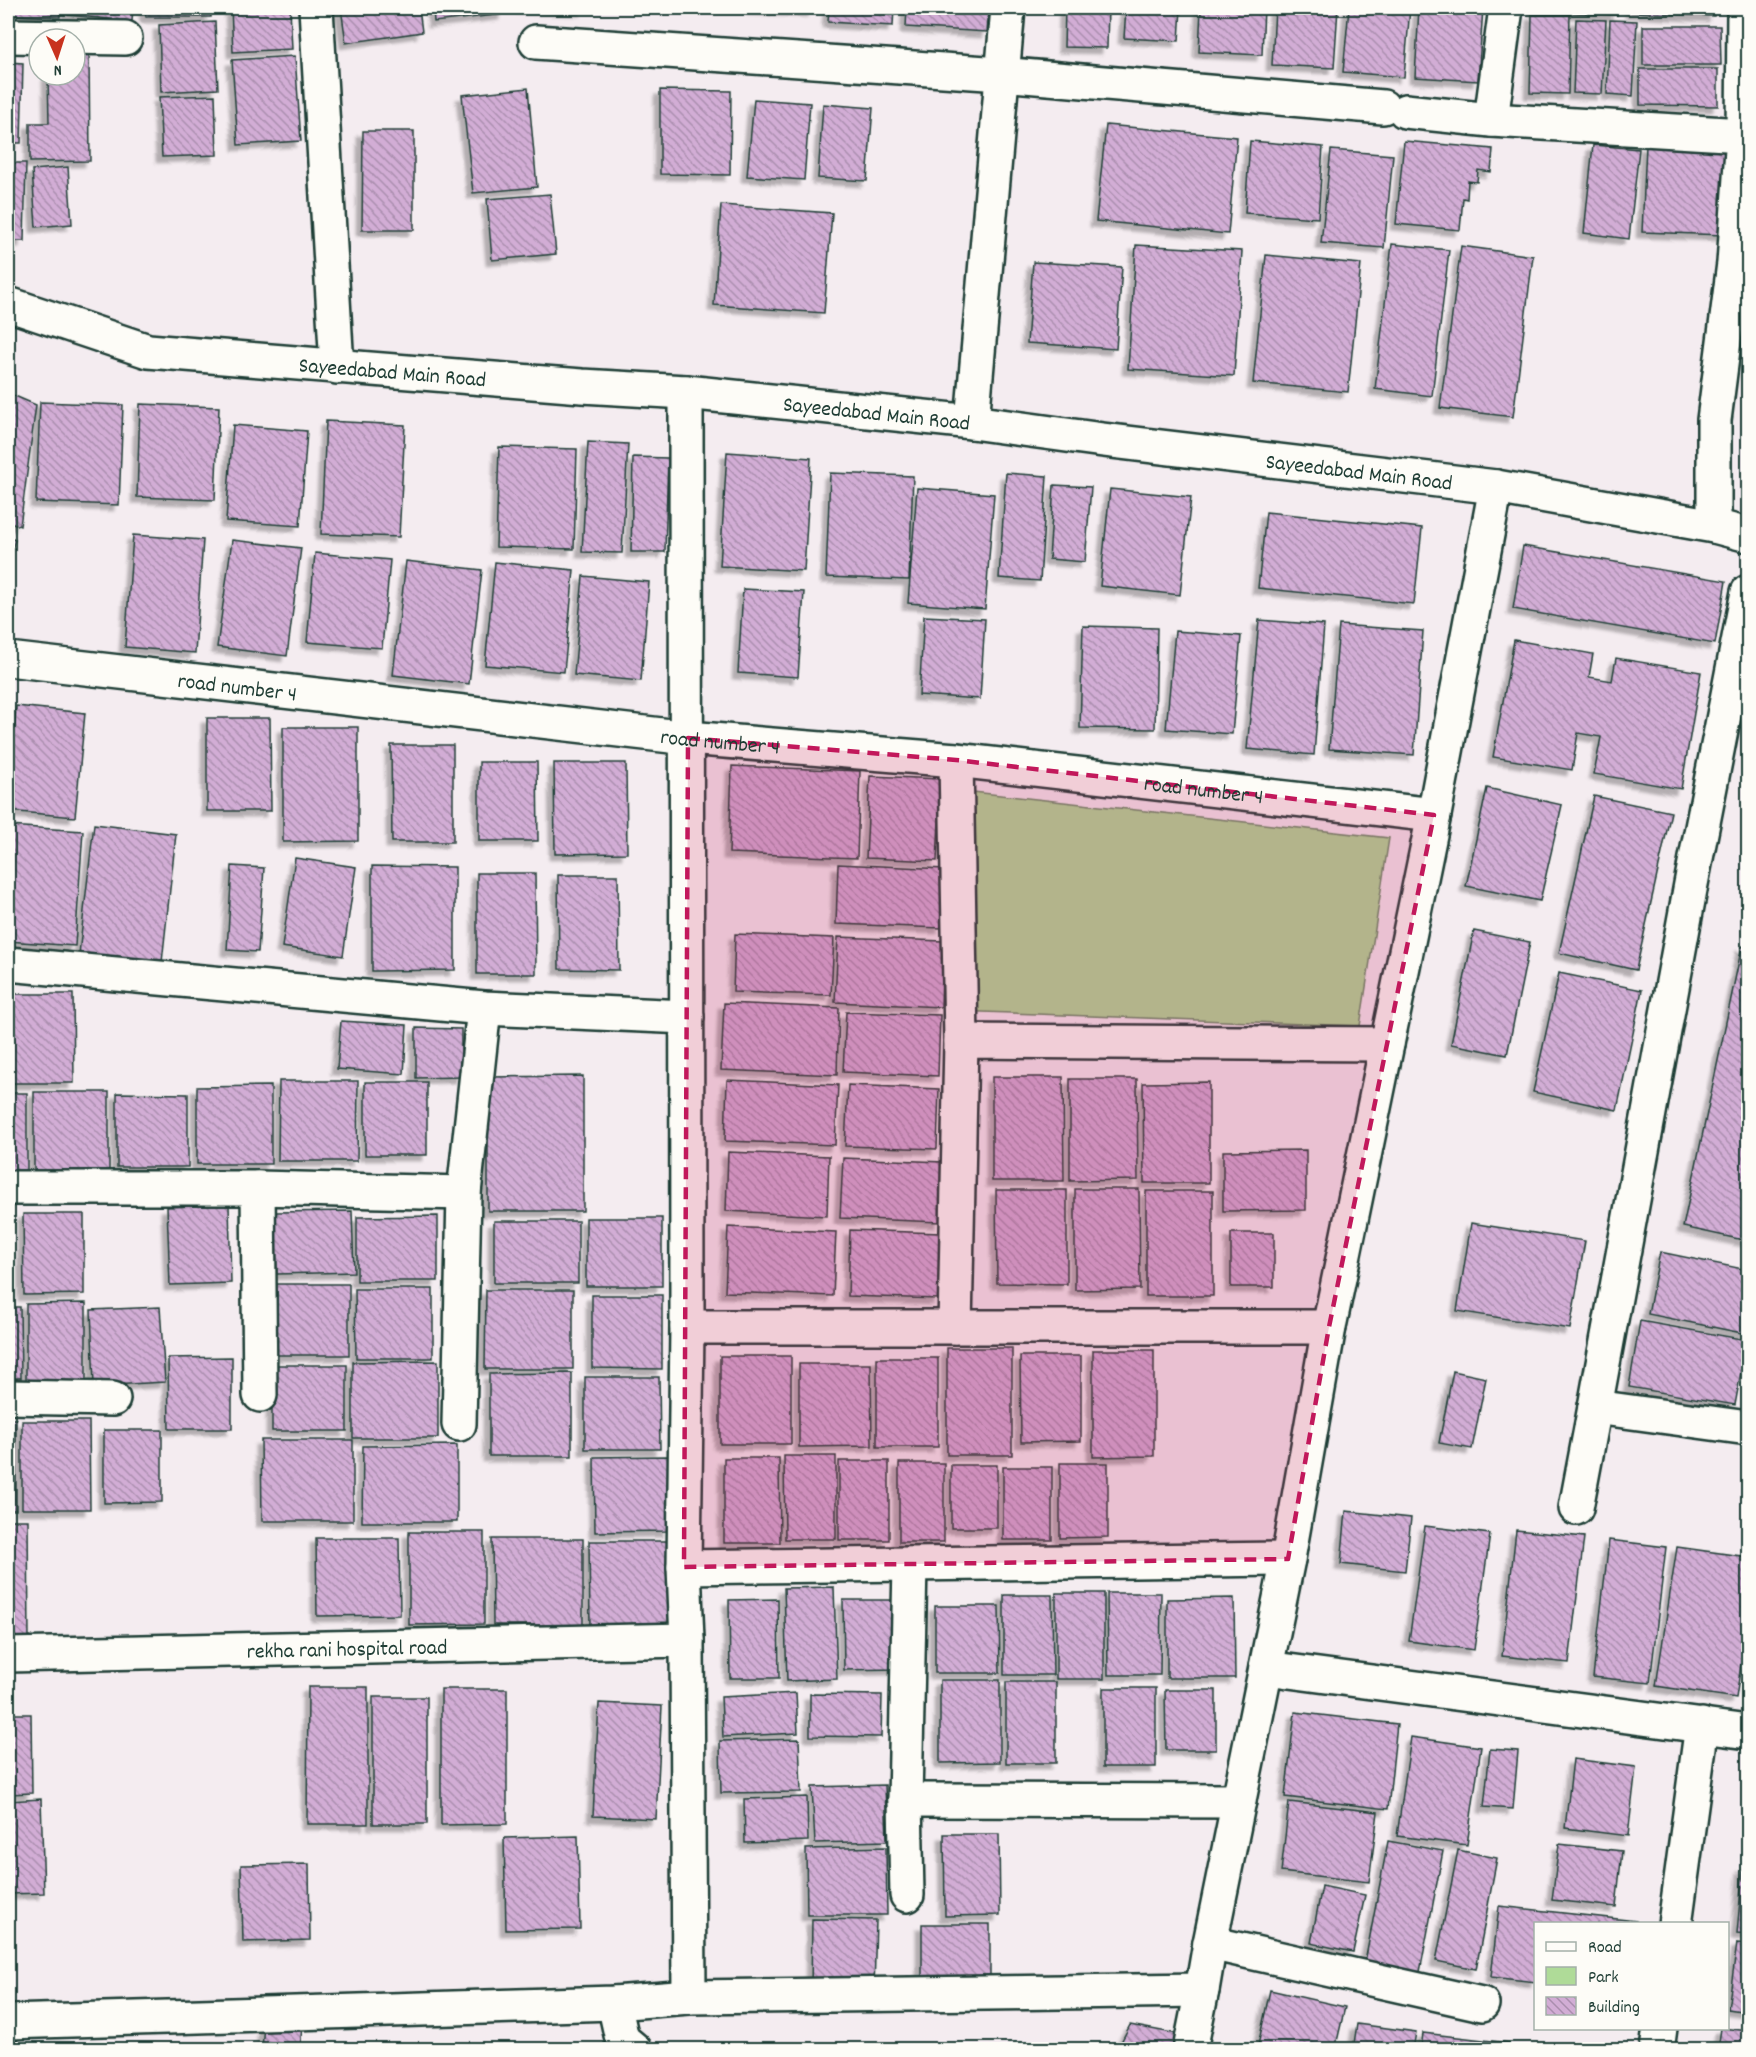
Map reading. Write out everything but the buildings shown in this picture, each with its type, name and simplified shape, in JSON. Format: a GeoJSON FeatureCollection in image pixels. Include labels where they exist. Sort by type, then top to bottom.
{"type":"FeatureCollection","features":[{"type":"Feature","properties":{"kind":"street"},"geometry":{"type":"LineString","coordinates":[[316,8],[337,367]]}},
{"type":"Feature","properties":{"kind":"street"},"geometry":{"type":"LineString","coordinates":[[972,422],[1008,8]]}},
{"type":"Feature","properties":{"kind":"street"},"geometry":{"type":"LineString","coordinates":[[1491,120],[1506,8]]}},
{"type":"Feature","properties":{"kind":"street"},"geometry":{"type":"LineString","coordinates":[[1714,526],[1714,420],[1734,263],[1743,135],[1744,8]]}},
{"type":"Feature","properties":{"kind":"street"},"geometry":{"type":"LineString","coordinates":[[8,36],[125,38]]}},
{"type":"Feature","properties":{"kind":"street"},"geometry":{"type":"LineString","coordinates":[[536,42],[1001,74],[1394,109],[1491,120],[1743,135]]}},
{"type":"Feature","properties":{"kind":"street","name":"Sayeedabad Main Road"},"geometry":{"type":"LineString","coordinates":[[8,304],[148,351],[582,386],[686,392],[972,422],[1496,486],[1714,526],[1749,535]]}},
{"type":"Feature","properties":{"kind":"street"},"geometry":{"type":"LineString","coordinates":[[686,392],[687,1326],[684,1567],[687,1640],[689,1997]]}},
{"type":"Feature","properties":{"kind":"street"},"geometry":{"type":"LineString","coordinates":[[1190,2049],[1288,1559],[1329,1327],[1434,815],[1496,486]]}},
{"type":"Feature","properties":{"kind":"street"},"geometry":{"type":"LineString","coordinates":[[1576,1508],[1691,884],[1749,592]]}},
{"type":"Feature","properties":{"kind":"street","name":"road number 4"},"geometry":{"type":"LineString","coordinates":[[8,659],[688,738],[956,760],[1434,815]]}},
{"type":"Feature","properties":{"kind":"street"},"geometry":{"type":"LineString","coordinates":[[956,760],[961,1041],[956,1327]]}},
{"type":"Feature","properties":{"kind":"street"},"geometry":{"type":"LineString","coordinates":[[8,964],[484,1008],[687,1017]]}},
{"type":"Feature","properties":{"kind":"street"},"geometry":{"type":"LineString","coordinates":[[459,1424],[464,1193],[484,1008]]}},
{"type":"Feature","properties":{"kind":"street"},"geometry":{"type":"LineString","coordinates":[[961,1041],[1387,1044]]}},
{"type":"Feature","properties":{"kind":"street"},"geometry":{"type":"LineString","coordinates":[[8,1188],[258,1188],[464,1193]]}},
{"type":"Feature","properties":{"kind":"street"},"geometry":{"type":"LineString","coordinates":[[258,1188],[260,1395]]}},
{"type":"Feature","properties":{"kind":"street"},"geometry":{"type":"LineString","coordinates":[[687,1326],[1329,1327]]}},
{"type":"Feature","properties":{"kind":"street"},"geometry":{"type":"LineString","coordinates":[[8,1397],[113,1400]]}},
{"type":"Feature","properties":{"kind":"street"},"geometry":{"type":"LineString","coordinates":[[1594,1407],[1749,1428]]}},
{"type":"Feature","properties":{"kind":"street"},"geometry":{"type":"LineString","coordinates":[[684,1567],[1288,1559]]}},
{"type":"Feature","properties":{"kind":"street"},"geometry":{"type":"LineString","coordinates":[[907,1895],[905,1800],[910,1564]]}},
{"type":"Feature","properties":{"kind":"street","name":"rekha rani hospital road"},"geometry":{"type":"LineString","coordinates":[[8,1655],[687,1640]]}},
{"type":"Feature","properties":{"kind":"street"},"geometry":{"type":"LineString","coordinates":[[1266,1668],[1749,1732]]}},
{"type":"Feature","properties":{"kind":"street"},"geometry":{"type":"LineString","coordinates":[[1675,1922],[1702,1725]]}},
{"type":"Feature","properties":{"kind":"street"},"geometry":{"type":"LineString","coordinates":[[905,1800],[1239,1801]]}},
{"type":"Feature","properties":{"kind":"street"},"geometry":{"type":"LineString","coordinates":[[1210,1943],[1482,2004]]}},
{"type":"Feature","properties":{"kind":"street"},"geometry":{"type":"LineString","coordinates":[[8,2022],[614,2003],[689,1997],[1202,1990]]}},
{"type":"Feature","properties":{"kind":"street"},"geometry":{"type":"LineString","coordinates":[[614,2003],[622,2039],[634,2049]]}},
{"type":"Feature","properties":{"kind":"street"},"geometry":{"type":"LineString","coordinates":[[1657,2049],[1660,2030]]}},
{"type":"Feature","properties":{"kind":"highlighted area"},"geometry":{"type":"Polygon","coordinates":[[[688,738],[956,760],[1434,815],[1329,1327],[1288,1559],[684,1567],[688,738]]]}},
{"type":"Feature","properties":{"kind":"green space"},"geometry":{"type":"Polygon","coordinates":[[[964,791],[1389,838],[1360,1026],[955,1011],[964,791]]]}}]}
